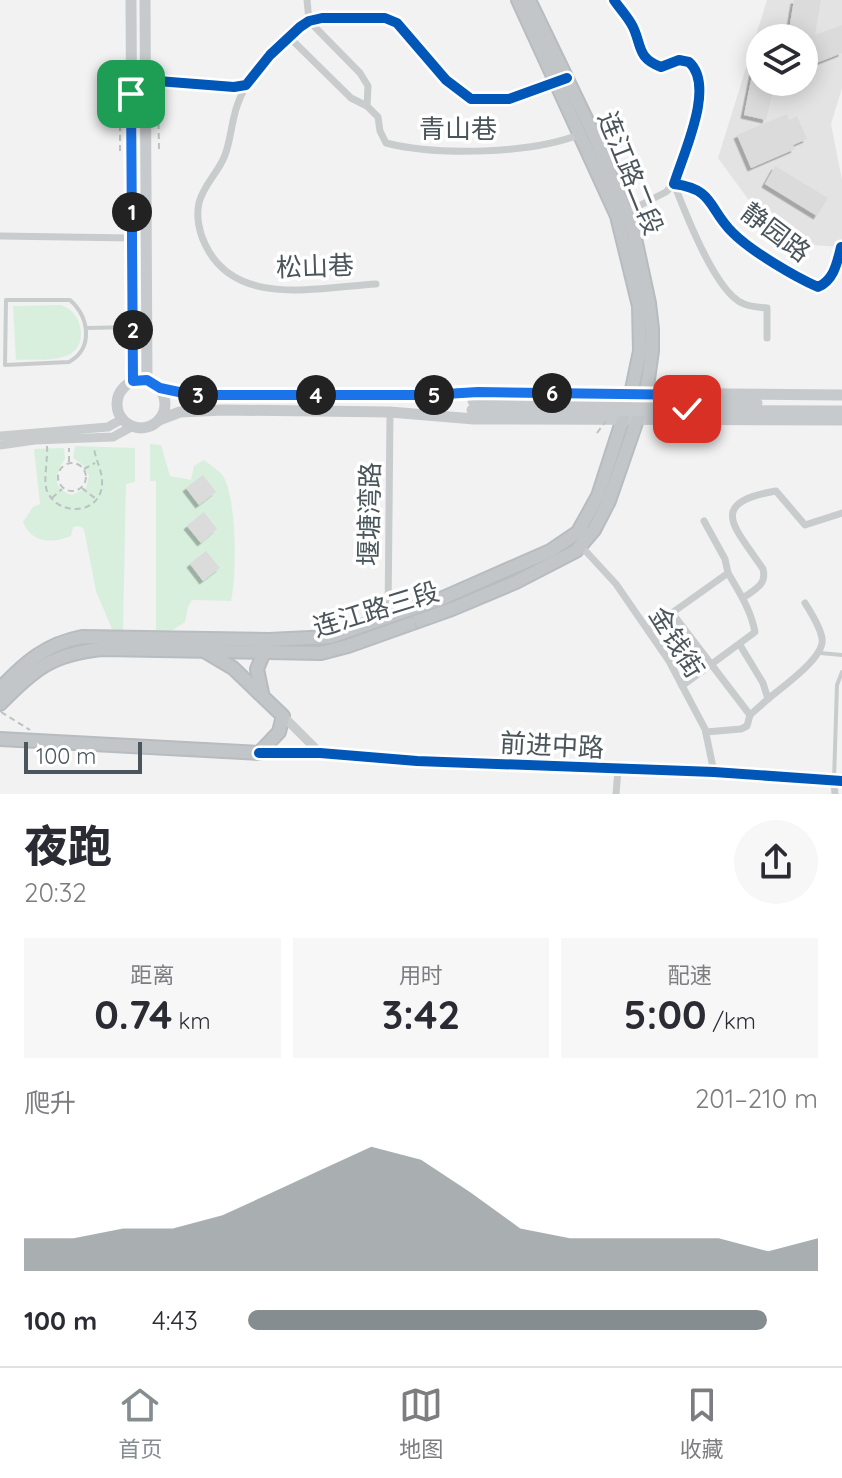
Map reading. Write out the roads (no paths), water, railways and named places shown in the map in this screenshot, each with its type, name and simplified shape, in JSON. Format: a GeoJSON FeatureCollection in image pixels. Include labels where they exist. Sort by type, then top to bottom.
{"type":"FeatureCollection","features":[{"type":"Feature","properties":{"kind":"highway","name":"连江路二段"},"geometry":{"type":"LineString","coordinates":[[518,0],[562,80],[633,229],[651,316],[652,351],[646,394],[636,419]]}},
{"type":"Feature","properties":{"kind":"highway","name":"连江路二段"},"geometry":{"type":"LineString","coordinates":[[529,0],[617,216],[639,306],[640,351],[622,419]]}},
{"type":"Feature","properties":{"kind":"highway","name":"连江路三段"},"geometry":{"type":"LineString","coordinates":[[0,689],[24,663],[41,652],[54,644],[82,637],[269,640],[330,637],[443,598],[512,569],[567,542],[578,532],[598,496],[622,419]]}},
{"type":"Feature","properties":{"kind":"highway","name":"连江路三段"},"geometry":{"type":"LineString","coordinates":[[0,704],[43,665],[70,653],[102,649],[321,653],[452,609],[555,563],[581,546],[594,530],[609,501],[636,419]]}},
{"type":"Feature","properties":{"kind":"highway"},"geometry":{"type":"LineString","coordinates":[[266,699],[257,675],[269,640]]}},
{"type":"Feature","properties":{"kind":"highway"},"geometry":{"type":"LineString","coordinates":[[206,651],[233,668],[283,716],[279,732],[259,753]]}},
{"type":"Feature","properties":{"kind":"highway","name":"前进中路"},"geometry":{"type":"LineString","coordinates":[[0,739],[259,753]]}},
{"type":"Feature","properties":{"kind":"main road"},"geometry":{"type":"LineString","coordinates":[[131,0],[133,381]]}},
{"type":"Feature","properties":{"kind":"main road"},"geometry":{"type":"LineString","coordinates":[[145,0],[147,380]]}},
{"type":"Feature","properties":{"kind":"main road"},"geometry":{"type":"LineString","coordinates":[[842,395],[478,392],[429,395],[193,395],[160,388],[147,380],[133,381],[119,394],[117,407],[128,423],[144,428],[193,410],[390,412],[474,419],[842,420]]}},
{"type":"Feature","properties":{"kind":"main road"},"geometry":{"type":"LineString","coordinates":[[159,420],[165,408],[160,388]]}},
{"type":"Feature","properties":{"kind":"main road"},"geometry":{"type":"LineString","coordinates":[[591,393],[601,407],[594,419]]}},
{"type":"Feature","properties":{"kind":"main road"},"geometry":{"type":"LineString","coordinates":[[429,395],[472,406],[842,411]]}},
{"type":"Feature","properties":{"kind":"main road"},"geometry":{"type":"LineString","coordinates":[[695,395],[686,405],[689,414],[697,419]]}},
{"type":"Feature","properties":{"kind":"main road"},"geometry":{"type":"LineString","coordinates":[[429,414],[472,406],[842,404]]}},
{"type":"Feature","properties":{"kind":"street"},"geometry":{"type":"LineString","coordinates":[[307,0],[309,21],[360,73],[368,86],[367,106]]}},
{"type":"Feature","properties":{"kind":"street"},"geometry":{"type":"LineString","coordinates":[[614,0],[633,26],[637,45],[650,63],[661,67],[679,60],[689,62],[699,76],[700,101],[674,184],[666,192],[627,212]]}},
{"type":"Feature","properties":{"kind":"street"},"geometry":{"type":"LineString","coordinates":[[309,21],[322,18],[385,18],[397,23],[446,80],[471,99],[509,99],[562,80]]}},
{"type":"Feature","properties":{"kind":"street","name":"松山巷"},"geometry":{"type":"LineString","coordinates":[[309,21],[270,55],[246,85],[235,111],[227,151],[199,199],[199,224],[208,251],[225,274],[253,286],[276,290],[376,284]]}},
{"type":"Feature","properties":{"kind":"street","name":"青山巷"},"geometry":{"type":"LineString","coordinates":[[289,37],[351,98],[367,106],[378,117],[386,143],[413,150],[541,146],[582,134]]}},
{"type":"Feature","properties":{"kind":"street"},"geometry":{"type":"LineString","coordinates":[[145,80],[234,87],[246,85]]}},
{"type":"Feature","properties":{"kind":"street"},"geometry":{"type":"LineString","coordinates":[[674,184],[687,218],[725,289],[741,303],[767,308],[767,338]]}},
{"type":"Feature","properties":{"kind":"street","name":"静园路"},"geometry":{"type":"LineString","coordinates":[[674,184],[692,186],[706,195],[735,236],[818,287],[826,283],[835,269],[841,247]]}},
{"type":"Feature","properties":{"kind":"street"},"geometry":{"type":"LineString","coordinates":[[0,236],[132,238]]}},
{"type":"Feature","properties":{"kind":"street","name":"堰塘湾路"},"geometry":{"type":"LineString","coordinates":[[388,617],[390,412]]}},
{"type":"Feature","properties":{"kind":"street"},"geometry":{"type":"LineString","coordinates":[[0,436],[128,423]]}},
{"type":"Feature","properties":{"kind":"street"},"geometry":{"type":"LineString","coordinates":[[0,445],[113,437],[128,423]]}},
{"type":"Feature","properties":{"kind":"street"},"geometry":{"type":"LineString","coordinates":[[743,598],[765,578],[763,569],[732,520],[733,509],[738,502],[776,491],[805,525],[842,513]]}},
{"type":"Feature","properties":{"kind":"street"},"geometry":{"type":"LineString","coordinates":[[682,686],[755,632],[753,619],[704,521]]}},
{"type":"Feature","properties":{"kind":"street","name":"金钱街"},"geometry":{"type":"LineString","coordinates":[[581,546],[616,584],[682,686],[706,732],[714,772]]}},
{"type":"Feature","properties":{"kind":"street"},"geometry":{"type":"LineString","coordinates":[[648,630],[728,573]]}},
{"type":"Feature","properties":{"kind":"street"},"geometry":{"type":"LineString","coordinates":[[706,732],[747,726],[750,715],[820,653],[822,636],[805,603]]}},
{"type":"Feature","properties":{"kind":"street"},"geometry":{"type":"LineString","coordinates":[[672,613],[750,715]]}},
{"type":"Feature","properties":{"kind":"street"},"geometry":{"type":"LineString","coordinates":[[740,645],[763,683],[768,699]]}},
{"type":"Feature","properties":{"kind":"street"},"geometry":{"type":"LineString","coordinates":[[283,716],[320,753]]}},
{"type":"Feature","properties":{"kind":"street","name":"前进中路"},"geometry":{"type":"LineString","coordinates":[[259,753],[320,753],[417,761],[714,772],[838,781]]}},
{"type":"Feature","properties":{"kind":"street"},"geometry":{"type":"LineString","coordinates":[[616,794],[618,770]]}},
{"type":"Feature","properties":{"kind":"street"},"geometry":{"type":"LineString","coordinates":[[835,794],[838,781]]}},
{"type":"Feature","properties":{"kind":"lane"},"geometry":{"type":"LineString","coordinates":[[6,300],[70,300],[85,320],[86,328],[84,346],[77,357],[69,362],[5,365],[6,300]]}},
{"type":"Feature","properties":{"kind":"lane"},"geometry":{"type":"LineString","coordinates":[[86,328],[133,327]]}},
{"type":"Feature","properties":{"kind":"lane"},"geometry":{"type":"LineString","coordinates":[[820,653],[842,655]]}},
{"type":"Feature","properties":{"kind":"lane"},"geometry":{"type":"LineString","coordinates":[[838,781],[837,685],[842,672]]}}]}
